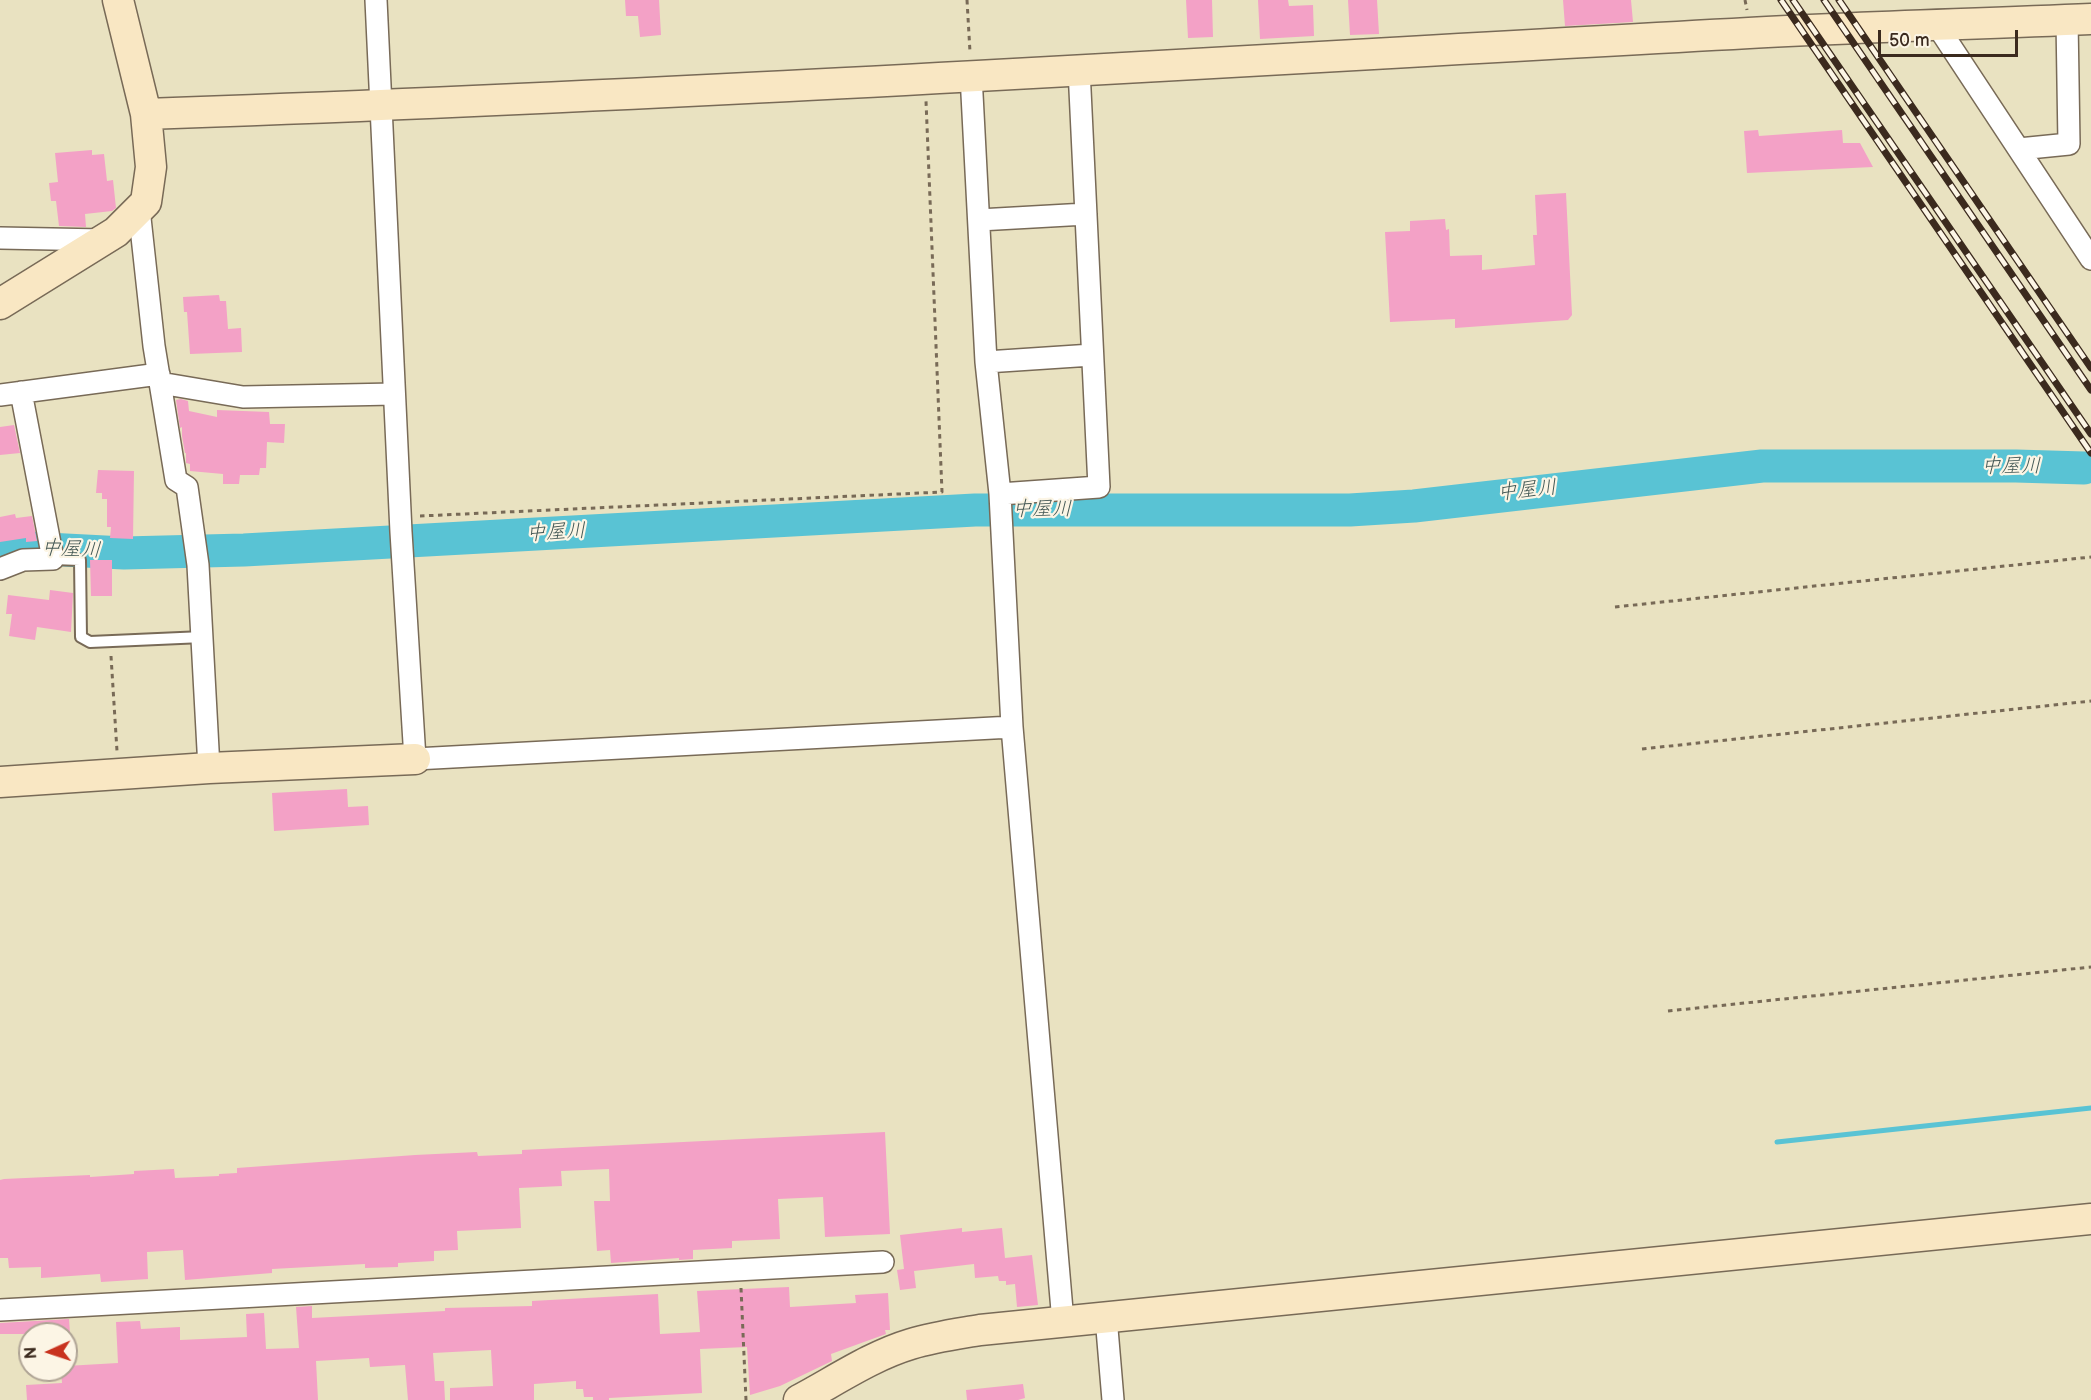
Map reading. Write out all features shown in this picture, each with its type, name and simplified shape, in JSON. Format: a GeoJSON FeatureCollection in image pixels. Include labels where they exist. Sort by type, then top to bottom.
{"type":"FeatureCollection","features":[{"type":"Feature","properties":{"kind":"street"},"geometry":{"type":"LineString","coordinates":[[0,304],[116,232],[146,202],[151,166],[146,114],[118,0]]}},
{"type":"Feature","properties":{"kind":"street"},"geometry":{"type":"LineString","coordinates":[[376,0],[400,524],[415,759]]}},
{"type":"Feature","properties":{"kind":"street"},"geometry":{"type":"LineString","coordinates":[[146,114],[381,106],[1079,69],[1934,12],[2079,20],[2069,144],[2019,149]]}},
{"type":"Feature","properties":{"kind":"street"},"geometry":{"type":"LineString","coordinates":[[1934,12],[2019,149],[2091,258]]}},
{"type":"Feature","properties":{"kind":"street"},"geometry":{"type":"LineString","coordinates":[[1001,505],[1099,488],[1079,69]]}},
{"type":"Feature","properties":{"kind":"street"},"geometry":{"type":"LineString","coordinates":[[971,75],[986,362],[1001,505],[1012,727],[1063,1322]]}},
{"type":"Feature","properties":{"kind":"street"},"geometry":{"type":"LineString","coordinates":[[139,209],[160,379],[176,480],[187,487],[195,539],[203,637],[209,768]]}},
{"type":"Feature","properties":{"kind":"street"},"geometry":{"type":"LineString","coordinates":[[979,220],[1086,214]]}},
{"type":"Feature","properties":{"kind":"street"},"geometry":{"type":"LineString","coordinates":[[0,238],[104,240]]}},
{"type":"Feature","properties":{"kind":"street"},"geometry":{"type":"LineString","coordinates":[[986,362],[1092,355]]}},
{"type":"Feature","properties":{"kind":"street"},"geometry":{"type":"LineString","coordinates":[[0,395],[160,379],[243,397],[394,394]]}},
{"type":"Feature","properties":{"kind":"street"},"geometry":{"type":"LineString","coordinates":[[0,569],[52,550],[21,392]]}},
{"type":"Feature","properties":{"kind":"street"},"geometry":{"type":"LineString","coordinates":[[0,782],[209,768],[1012,727]]}},
{"type":"Feature","properties":{"kind":"street"},"geometry":{"type":"LineString","coordinates":[[799,1400],[882,1356],[910,1344],[980,1330],[2091,1219]]}},
{"type":"Feature","properties":{"kind":"street"},"geometry":{"type":"LineString","coordinates":[[0,1310],[883,1262]]}},
{"type":"Feature","properties":{"kind":"street"},"geometry":{"type":"LineString","coordinates":[[1106,1317],[1113,1400]]}},
{"type":"Feature","properties":{"kind":"lane"},"geometry":{"type":"LineString","coordinates":[[52,550],[80,560],[81,637],[90,642],[203,637]]}},
{"type":"Feature","properties":{"kind":"path"},"geometry":{"type":"LineString","coordinates":[[967,0],[971,75]]}},
{"type":"Feature","properties":{"kind":"path"},"geometry":{"type":"LineString","coordinates":[[400,524],[942,492],[925,77]]}},
{"type":"Feature","properties":{"kind":"path"},"geometry":{"type":"LineString","coordinates":[[1614,607],[2091,557]]}},
{"type":"Feature","properties":{"kind":"path"},"geometry":{"type":"LineString","coordinates":[[111,651],[117,759],[122,760],[122,774]]}},
{"type":"Feature","properties":{"kind":"path"},"geometry":{"type":"LineString","coordinates":[[1642,748],[2091,701]]}},
{"type":"Feature","properties":{"kind":"path"},"geometry":{"type":"LineString","coordinates":[[1668,1011],[2091,967]]}},
{"type":"Feature","properties":{"kind":"path"},"geometry":{"type":"LineString","coordinates":[[741,1269],[746,1400]]}},
{"type":"Feature","properties":{"kind":"building"},"geometry":{"type":"Polygon","coordinates":[[[625,0],[659,0],[661,35],[640,37],[638,16],[626,16],[625,0]]]}},
{"type":"Feature","properties":{"kind":"building"},"geometry":{"type":"Polygon","coordinates":[[[1186,0],[1212,0],[1213,37],[1188,38],[1186,0]]]}},
{"type":"Feature","properties":{"kind":"building"},"geometry":{"type":"Polygon","coordinates":[[[1258,0],[1288,0],[1289,6],[1313,5],[1314,36],[1260,39],[1258,0]]]}},
{"type":"Feature","properties":{"kind":"building"},"geometry":{"type":"Polygon","coordinates":[[[1348,0],[1377,0],[1379,34],[1350,35],[1348,0]]]}},
{"type":"Feature","properties":{"kind":"building"},"geometry":{"type":"Polygon","coordinates":[[[1563,0],[1631,0],[1633,22],[1565,26],[1563,0]]]}},
{"type":"Feature","properties":{"kind":"building"},"geometry":{"type":"Polygon","coordinates":[[[1758,130],[1759,136],[1842,130],[1843,143],[1860,143],[1873,167],[1747,173],[1744,131],[1758,130]]]}},
{"type":"Feature","properties":{"kind":"building"},"geometry":{"type":"Polygon","coordinates":[[[92,150],[92,155],[104,154],[107,181],[113,180],[116,208],[112,211],[85,214],[86,227],[59,226],[56,201],[51,201],[49,183],[58,182],[55,153],[92,150]]]}},
{"type":"Feature","properties":{"kind":"building"},"geometry":{"type":"Polygon","coordinates":[[[1566,193],[1572,315],[1568,320],[1455,328],[1455,319],[1390,322],[1385,232],[1410,231],[1410,221],[1445,219],[1446,230],[1449,229],[1450,256],[1482,255],[1482,270],[1535,265],[1533,235],[1537,235],[1535,195],[1566,193]]]}},
{"type":"Feature","properties":{"kind":"building"},"geometry":{"type":"Polygon","coordinates":[[[219,295],[220,301],[226,301],[228,329],[241,328],[242,352],[190,354],[187,312],[184,312],[183,297],[219,295]]]}},
{"type":"Feature","properties":{"kind":"building"},"geometry":{"type":"Polygon","coordinates":[[[176,400],[188,401],[189,411],[217,417],[217,410],[269,412],[270,424],[285,424],[284,443],[267,442],[266,468],[260,468],[259,475],[240,475],[239,484],[223,484],[223,474],[190,471],[190,464],[186,463],[176,400]]]}},
{"type":"Feature","properties":{"kind":"building"},"geometry":{"type":"Polygon","coordinates":[[[14,425],[20,453],[0,455],[0,427],[14,425]]]}},
{"type":"Feature","properties":{"kind":"building"},"geometry":{"type":"Polygon","coordinates":[[[98,470],[134,471],[133,539],[110,538],[111,527],[107,527],[107,499],[102,499],[102,493],[96,493],[98,470]]]}},
{"type":"Feature","properties":{"kind":"building"},"geometry":{"type":"Polygon","coordinates":[[[15,514],[16,518],[32,516],[37,541],[26,542],[26,538],[0,542],[0,517],[15,514]]]}},
{"type":"Feature","properties":{"kind":"building"},"geometry":{"type":"Polygon","coordinates":[[[90,560],[112,560],[112,596],[91,596],[90,560]]]}},
{"type":"Feature","properties":{"kind":"building"},"geometry":{"type":"Polygon","coordinates":[[[50,590],[73,593],[71,632],[37,627],[35,640],[9,636],[12,614],[6,614],[8,595],[49,600],[50,590]]]}},
{"type":"Feature","properties":{"kind":"building"},"geometry":{"type":"Polygon","coordinates":[[[347,789],[348,807],[368,806],[369,825],[274,831],[272,793],[347,789]]]}},
{"type":"Feature","properties":{"kind":"building"},"geometry":{"type":"Polygon","coordinates":[[[885,1132],[890,1234],[825,1237],[823,1197],[778,1199],[780,1239],[732,1241],[732,1248],[693,1250],[693,1259],[611,1263],[610,1250],[597,1251],[594,1201],[610,1201],[609,1169],[561,1171],[562,1186],[519,1188],[521,1228],[457,1231],[458,1250],[434,1251],[434,1261],[398,1263],[398,1267],[365,1268],[365,1264],[272,1269],[272,1273],[185,1280],[183,1250],[147,1252],[148,1279],[101,1282],[100,1274],[41,1278],[41,1267],[9,1268],[8,1258],[0,1258],[0,1180],[4,1179],[90,1175],[90,1177],[134,1174],[134,1171],[174,1169],[175,1178],[219,1176],[219,1174],[237,1173],[237,1168],[415,1155],[477,1152],[478,1156],[522,1154],[522,1150],[885,1132]]]}},
{"type":"Feature","properties":{"kind":"building"},"geometry":{"type":"Polygon","coordinates":[[[962,1228],[962,1232],[1002,1228],[1005,1258],[1032,1255],[1038,1305],[1017,1307],[1015,1284],[1006,1285],[1006,1281],[999,1281],[998,1276],[975,1278],[974,1264],[914,1271],[916,1288],[900,1290],[897,1270],[904,1269],[900,1235],[962,1228]]]}},
{"type":"Feature","properties":{"kind":"building"},"geometry":{"type":"Polygon","coordinates":[[[789,1287],[790,1307],[856,1303],[855,1295],[888,1293],[890,1330],[885,1330],[886,1334],[831,1354],[832,1361],[780,1386],[750,1395],[747,1347],[700,1349],[702,1393],[609,1398],[609,1400],[593,1400],[593,1397],[584,1397],[583,1389],[576,1389],[576,1381],[534,1384],[534,1400],[450,1400],[450,1388],[493,1386],[491,1350],[433,1353],[435,1381],[444,1381],[445,1400],[408,1400],[405,1365],[370,1367],[369,1358],[316,1361],[318,1400],[27,1400],[26,1385],[78,1382],[78,1365],[118,1363],[116,1322],[140,1321],[141,1329],[180,1327],[180,1340],[247,1337],[246,1314],[264,1313],[266,1349],[299,1348],[296,1307],[312,1306],[312,1318],[445,1311],[445,1308],[532,1306],[532,1301],[658,1294],[660,1334],[700,1332],[697,1291],[789,1287]]]}},
{"type":"Feature","properties":{"kind":"building"},"geometry":{"type":"Polygon","coordinates":[[[69,1319],[69,1322],[18,1322],[18,1334],[0,1334],[0,1323],[69,1319]]]}},
{"type":"Feature","properties":{"kind":"building"},"geometry":{"type":"Polygon","coordinates":[[[1023,1384],[1025,1398],[1018,1400],[967,1400],[966,1390],[1023,1384]]]}},
{"type":"Feature","properties":{"kind":"waterway","name":"中屋川"},"geometry":{"type":"LineString","coordinates":[[0,558],[27,548],[124,553],[244,550],[975,510],[1350,510],[1414,506],[1762,466],[2084,468]]}},
{"type":"Feature","properties":{"kind":"waterway"},"geometry":{"type":"LineString","coordinates":[[1777,1142],[2091,1108]]}},
{"type":"Feature","properties":{"kind":"railway"},"geometry":{"type":"LineString","coordinates":[[1781,0],[2091,453]]}},
{"type":"Feature","properties":{"kind":"railway"},"geometry":{"type":"LineString","coordinates":[[1793,0],[2091,434]]}},
{"type":"Feature","properties":{"kind":"railway"},"geometry":{"type":"LineString","coordinates":[[1824,0],[2091,390]]}},
{"type":"Feature","properties":{"kind":"railway"},"geometry":{"type":"LineString","coordinates":[[1839,0],[2091,368]]}}]}
